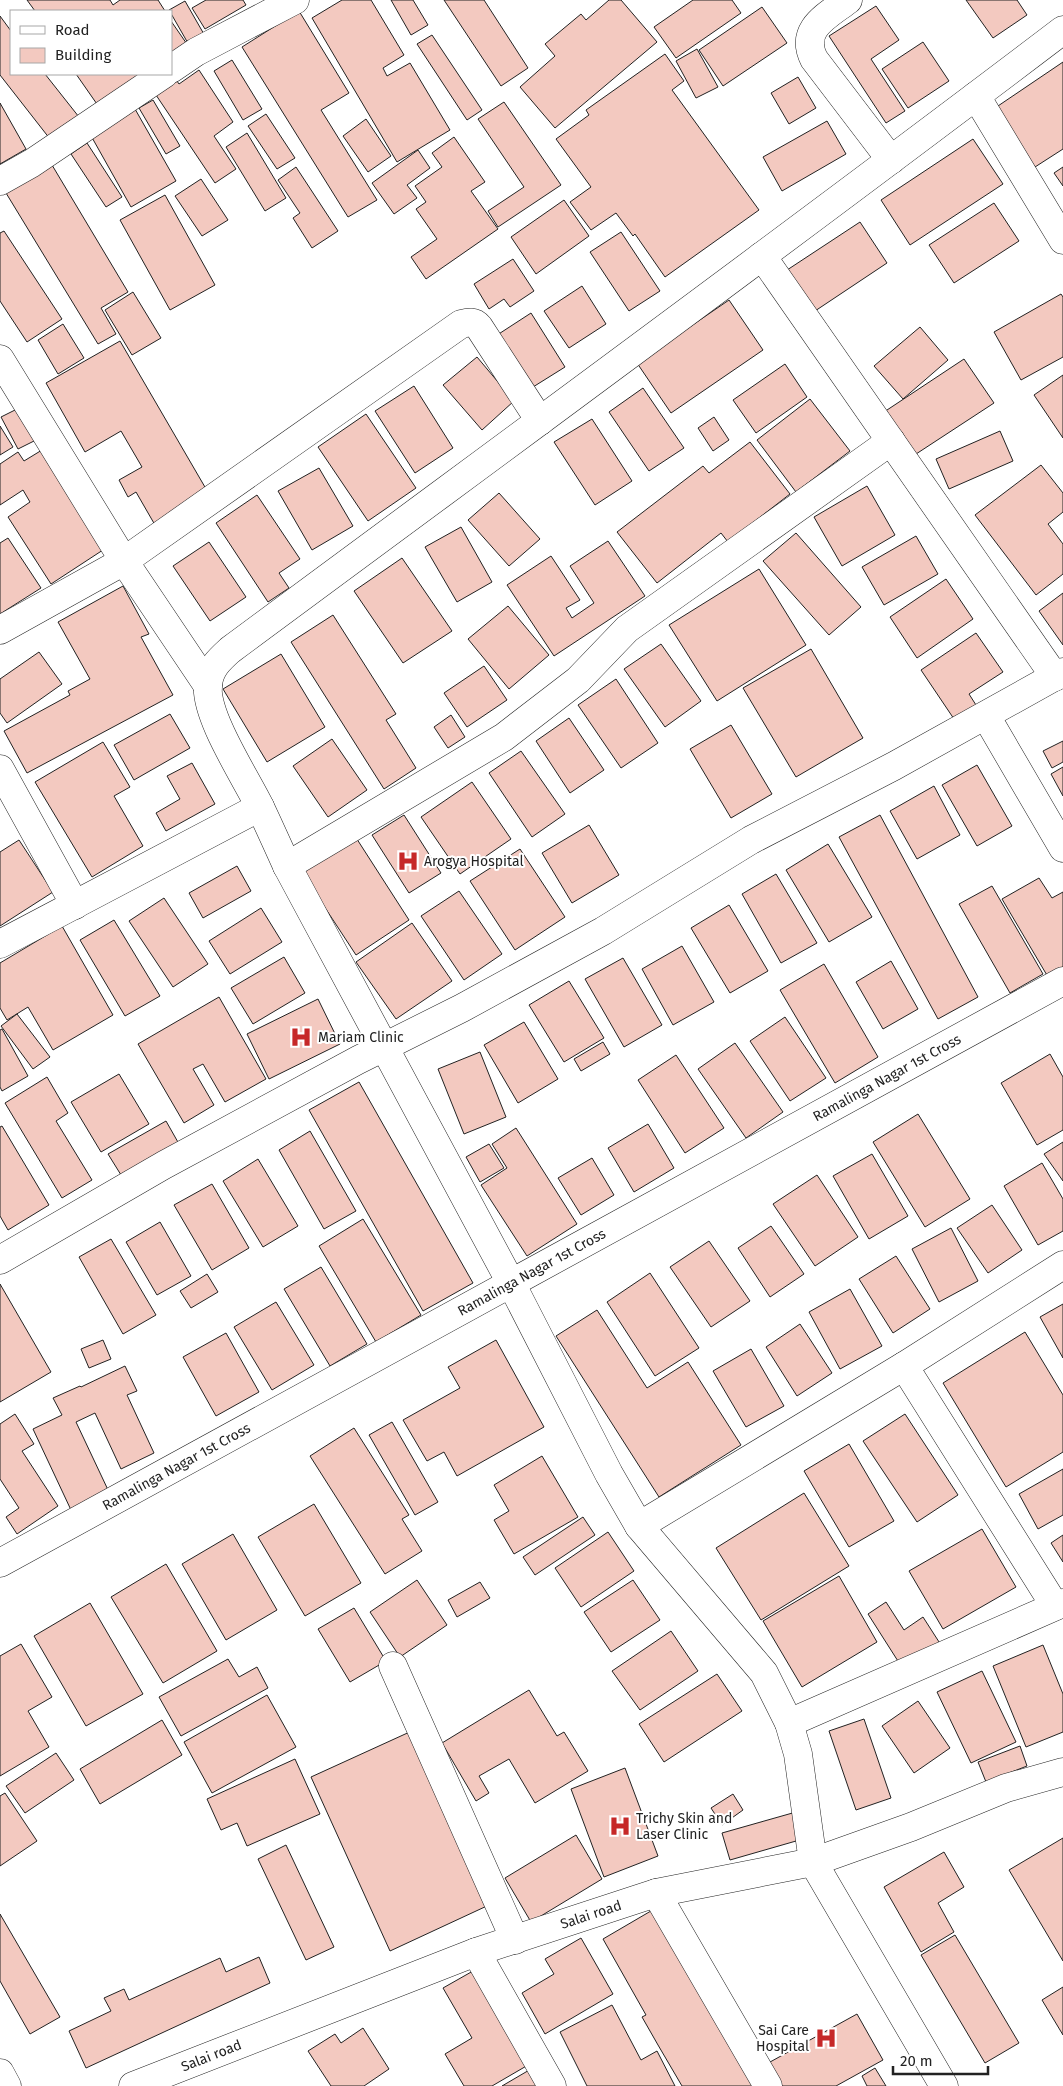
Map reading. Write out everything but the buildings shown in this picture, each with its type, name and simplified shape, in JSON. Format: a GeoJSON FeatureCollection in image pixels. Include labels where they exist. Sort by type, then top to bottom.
{"type":"FeatureCollection","features":[{"type":"Feature","properties":{"kind":"street"},"geometry":{"type":"LineString","coordinates":[[172,68],[196,52],[295,0]]}},
{"type":"Feature","properties":{"kind":"street"},"geometry":{"type":"LineString","coordinates":[[848,0],[816,25],[810,40],[810,51],[814,59],[891,160]]}},
{"type":"Feature","properties":{"kind":"street"},"geometry":{"type":"LineString","coordinates":[[944,2086],[813,1862],[798,1754],[789,1723],[764,1673],[639,1526],[609,1474],[511,1283],[287,866],[260,806],[219,728],[211,708],[208,686],[214,666],[230,650],[891,160],[1063,30]]}},
{"type":"Feature","properties":{"kind":"street"},"geometry":{"type":"LineString","coordinates":[[0,181],[32,163],[163,75]]}},
{"type":"Feature","properties":{"kind":"street"},"geometry":{"type":"LineString","coordinates":[[976,96],[1063,240]]}},
{"type":"Feature","properties":{"kind":"street"},"geometry":{"type":"LineString","coordinates":[[0,1260],[164,1165],[462,1008],[603,931],[751,840],[986,716],[1059,675],[891,441],[762,256]]}},
{"type":"Feature","properties":{"kind":"street"},"geometry":{"type":"LineString","coordinates":[[0,630],[124,561],[466,323],[476,323],[540,421]]}},
{"type":"Feature","properties":{"kind":"street"},"geometry":{"type":"LineString","coordinates":[[0,359],[124,561],[208,686]]}},
{"type":"Feature","properties":{"kind":"street"},"geometry":{"type":"LineString","coordinates":[[287,866],[504,737],[578,680],[627,629],[891,441]]}},
{"type":"Feature","properties":{"kind":"street"},"geometry":{"type":"LineString","coordinates":[[986,716],[1063,848]]}},
{"type":"Feature","properties":{"kind":"street"},"geometry":{"type":"LineString","coordinates":[[0,768],[75,905]]}},
{"type":"Feature","properties":{"kind":"street"},"geometry":{"type":"LineString","coordinates":[[0,944],[260,806]]}},
{"type":"Feature","properties":{"kind":"street","name":"Ramalinga Nagar 1st Cross"},"geometry":{"type":"LineString","coordinates":[[0,1562],[1063,981]]}},
{"type":"Feature","properties":{"kind":"street"},"geometry":{"type":"LineString","coordinates":[[639,1526],[904,1366],[1063,1264]]}},
{"type":"Feature","properties":{"kind":"street"},"geometry":{"type":"LineString","coordinates":[[789,1723],[1059,1605],[904,1366]]}},
{"type":"Feature","properties":{"kind":"street"},"geometry":{"type":"LineString","coordinates":[[393,1666],[515,1940]]}},
{"type":"Feature","properties":{"kind":"street","name":"Salai road"},"geometry":{"type":"LineString","coordinates":[[133,2086],[476,1952],[656,1893],[813,1862],[893,1833],[1006,1788],[1063,1772]]}},
{"type":"Feature","properties":{"kind":"street"},"geometry":{"type":"LineString","coordinates":[[656,1893],[768,2086]]}},
{"type":"Feature","properties":{"kind":"street"},"geometry":{"type":"LineString","coordinates":[[476,1952],[552,2086]]}},
{"type":"Feature","properties":{"kind":"place","name":"Arogya Hospital"},"geometry":{"type":"Point","coordinates":[408,861]}},
{"type":"Feature","properties":{"kind":"place","name":"Mariam Clinic"},"geometry":{"type":"Point","coordinates":[301,1037]}},
{"type":"Feature","properties":{"kind":"place","name":"Trichy Skin and Laser Clinic"},"geometry":{"type":"Point","coordinates":[620,1826]}},
{"type":"Feature","properties":{"kind":"place","name":"Sai Care Hospital"},"geometry":{"type":"Point","coordinates":[826,2038]}}]}
